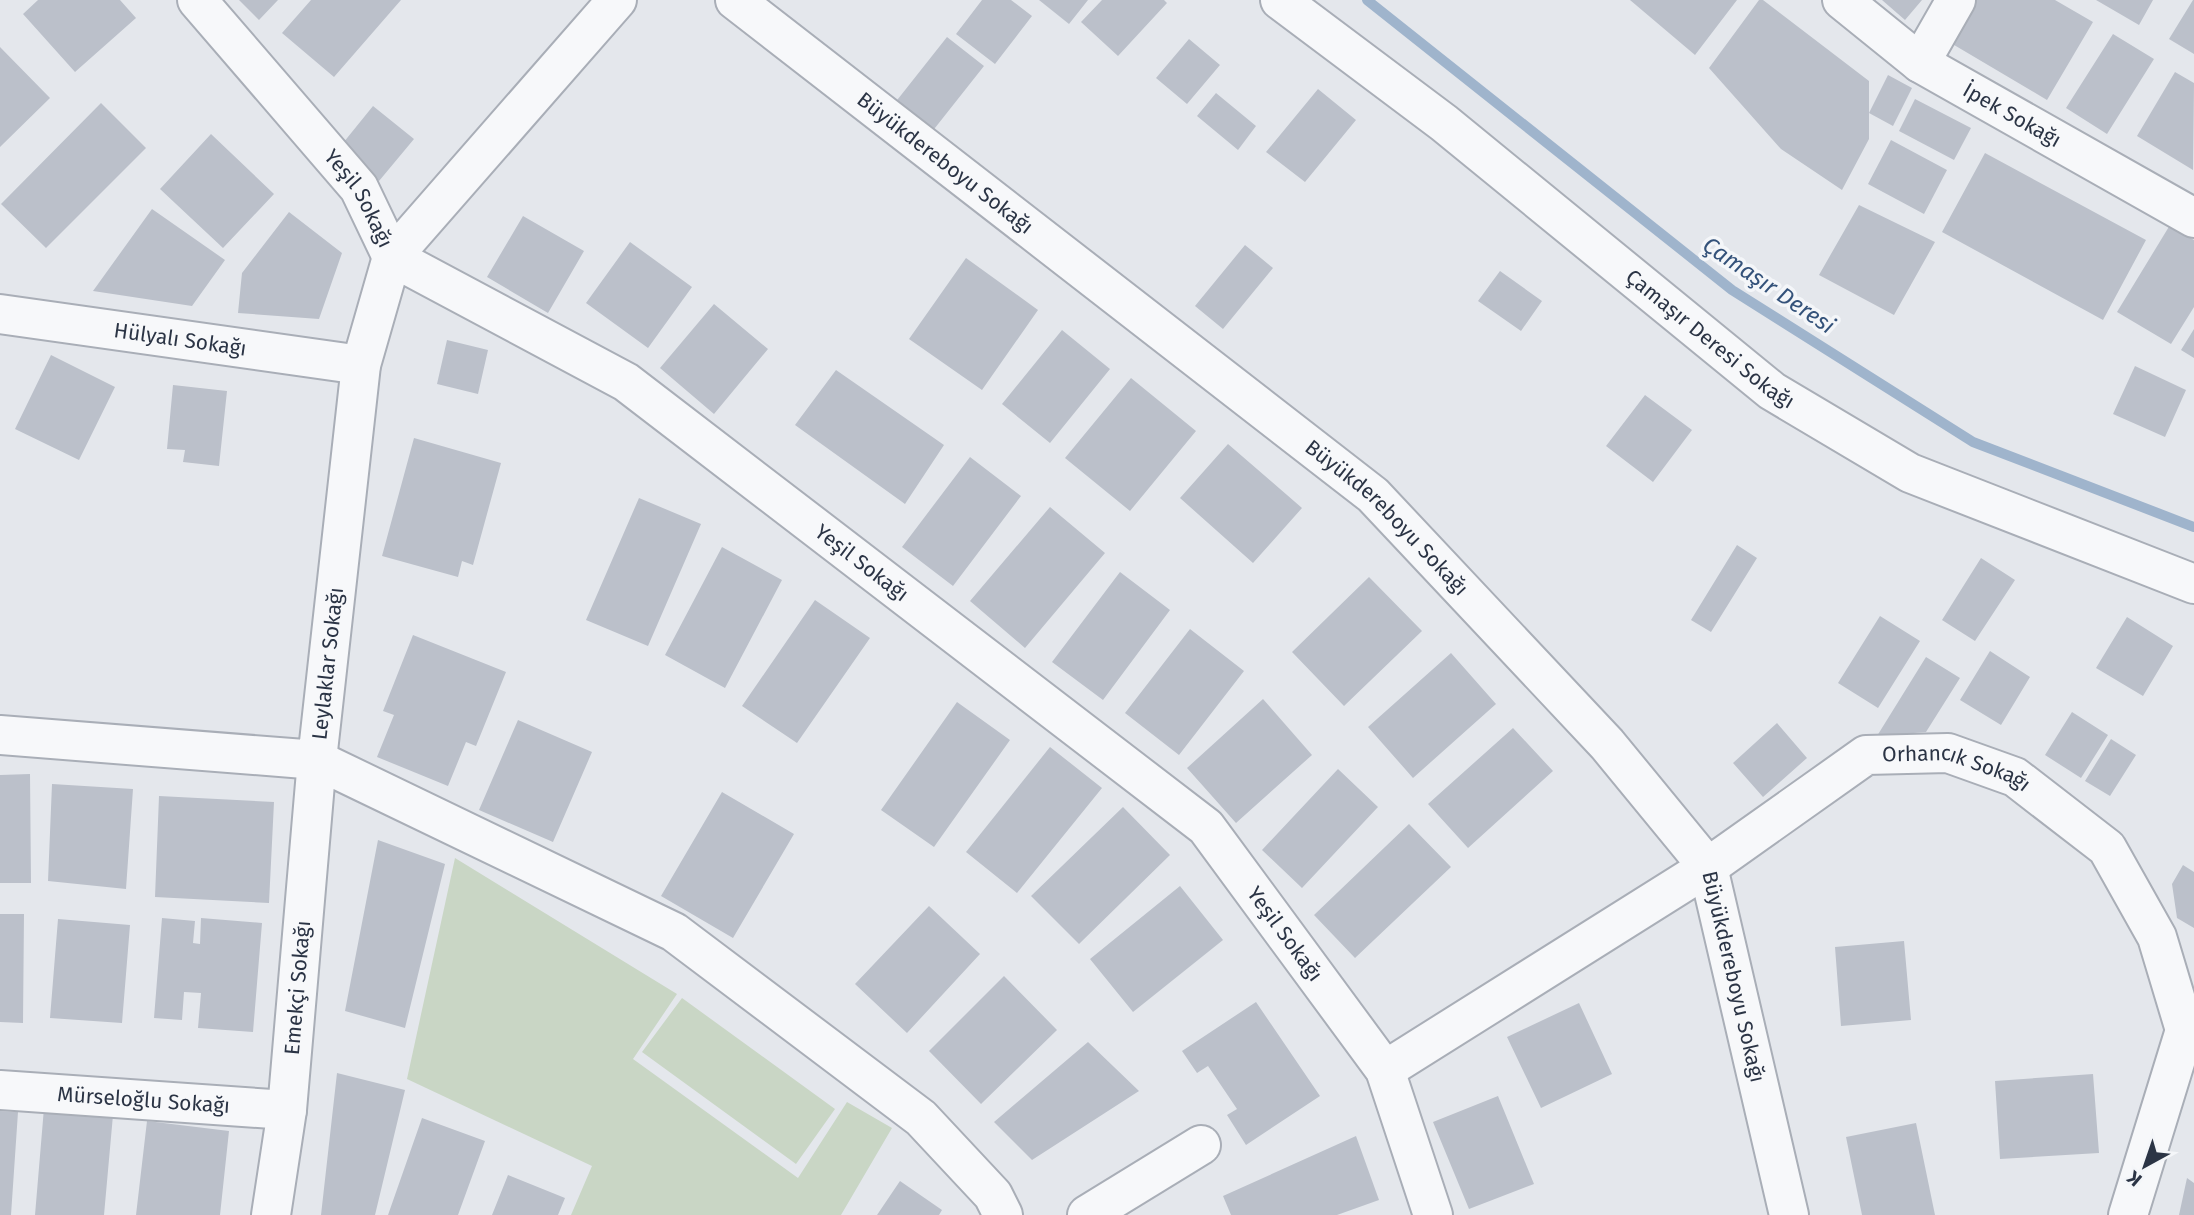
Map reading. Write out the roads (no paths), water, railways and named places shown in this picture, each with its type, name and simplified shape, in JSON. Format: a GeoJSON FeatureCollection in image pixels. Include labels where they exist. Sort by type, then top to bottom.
{"type":"FeatureCollection","features":[{"type":"Feature","properties":{"kind":"street","name":"Yeşil Sokağı"},"geometry":{"type":"LineString","coordinates":[[197,0],[359,188],[392,257],[626,382],[1206,827],[1385,1070],[1433,1215]]}},
{"type":"Feature","properties":{"kind":"street"},"geometry":{"type":"LineString","coordinates":[[392,257],[617,0]]}},
{"type":"Feature","properties":{"kind":"street","name":"Büyükdereboyu Sokağı"},"geometry":{"type":"LineString","coordinates":[[735,0],[1373,495],[1607,744],[1708,867],[1789,1215]]}},
{"type":"Feature","properties":{"kind":"street","name":"Çamaşır Deresi Sokağı"},"geometry":{"type":"LineString","coordinates":[[1280,0],[1444,123],[1772,391],[1910,473],[2194,584]]}},
{"type":"Feature","properties":{"kind":"street","name":"İpek Sokağı"},"geometry":{"type":"LineString","coordinates":[[1842,0],[1920,63],[2194,218]]}},
{"type":"Feature","properties":{"kind":"street"},"geometry":{"type":"LineString","coordinates":[[1920,63],[1956,0]]}},
{"type":"Feature","properties":{"kind":"street","name":"Leylaklar Sokağı"},"geometry":{"type":"LineString","coordinates":[[0,735],[317,760],[361,365],[392,257]]}},
{"type":"Feature","properties":{"kind":"street","name":"Hülyalı Sokağı"},"geometry":{"type":"LineString","coordinates":[[0,314],[361,365]]}},
{"type":"Feature","properties":{"kind":"street","name":"Orhancık Sokağı"},"geometry":{"type":"LineString","coordinates":[[1385,1070],[1708,867],[1866,755],[1948,753],[2015,776],[2107,848],[2157,937],[2190,1022]]}},
{"type":"Feature","properties":{"kind":"street"},"geometry":{"type":"LineString","coordinates":[[317,760],[674,932],[921,1118],[993,1195],[1003,1215]]}},
{"type":"Feature","properties":{"kind":"street","name":"Emekçi Sokağı"},"geometry":{"type":"LineString","coordinates":[[271,1215],[288,1110],[317,760]]}},
{"type":"Feature","properties":{"kind":"street"},"geometry":{"type":"LineString","coordinates":[[2128,1215],[2190,1022]]}},
{"type":"Feature","properties":{"kind":"street","name":"Mürseloğlu Sokağı"},"geometry":{"type":"LineString","coordinates":[[0,1090],[288,1110]]}},
{"type":"Feature","properties":{"kind":"street"},"geometry":{"type":"LineString","coordinates":[[1087,1215],[1201,1145]]}},
{"type":"Feature","properties":{"kind":"waterway","name":"Çamaşır Deresi"},"geometry":{"type":"LineString","coordinates":[[1367,0],[1732,290],[1973,442],[2194,527]]}}]}
